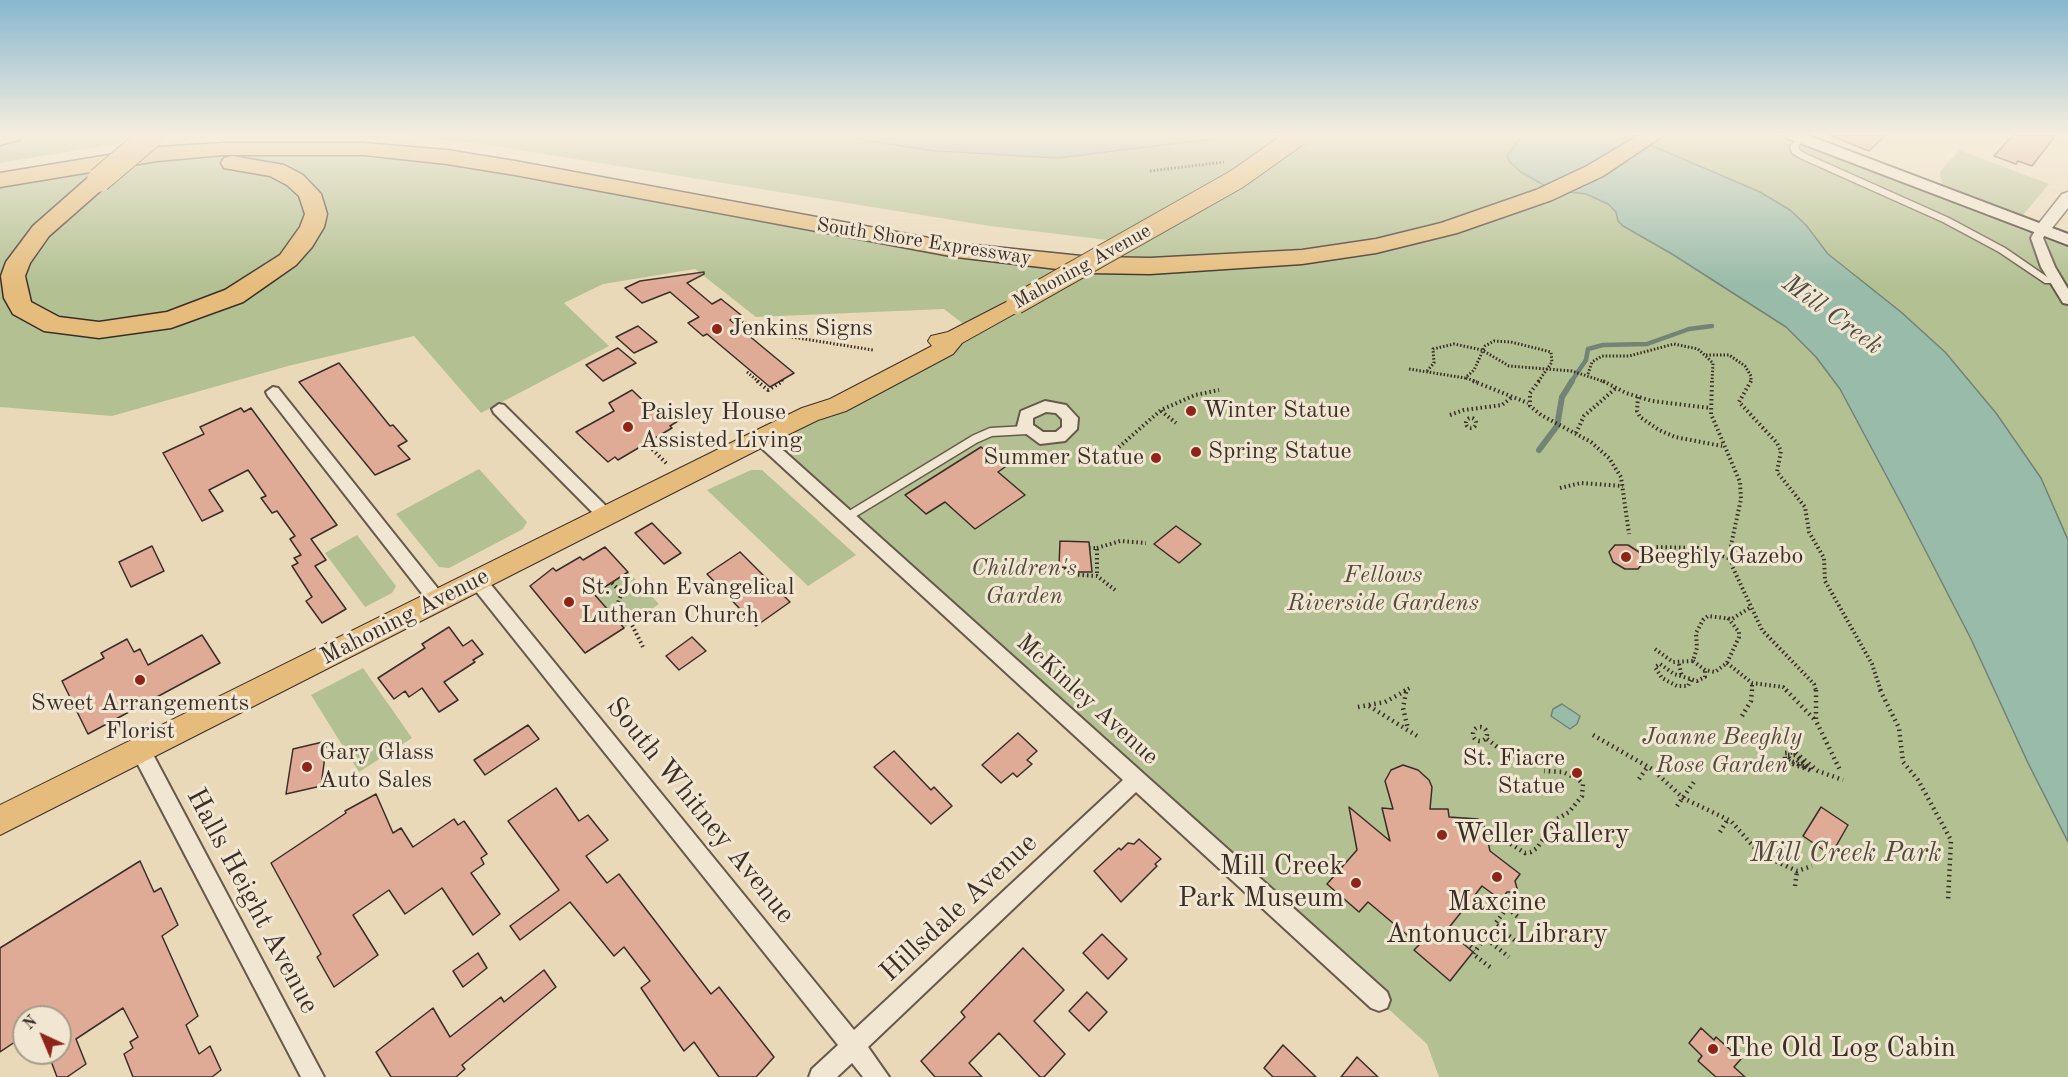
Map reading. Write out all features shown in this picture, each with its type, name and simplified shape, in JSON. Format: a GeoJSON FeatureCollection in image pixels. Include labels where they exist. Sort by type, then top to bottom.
{"type":"FeatureCollection","features":[{"type":"Feature","properties":{"kind":"highway"},"geometry":{"type":"LineString","coordinates":[[93,185],[41,231],[18,262],[13,276],[16,298],[22,308],[53,325],[86,330],[120,329],[171,320],[212,306],[252,285],[288,260],[304,242],[316,214],[310,194],[301,185]]}},
{"type":"Feature","properties":{"kind":"highway","name":"South Shore Expressway"},"geometry":{"type":"LineString","coordinates":[[606,185],[880,237],[1039,260],[1150,266],[1302,257],[1376,246],[1449,228],[1544,195],[1565,185]]}},
{"type":"Feature","properties":{"kind":"main road","name":"Mahoning Avenue"},"geometry":{"type":"LineString","coordinates":[[0,821],[760,438],[810,414],[848,400],[945,349],[954,338],[1226,185]]}},
{"type":"Feature","properties":{"kind":"main road"},"geometry":{"type":"LineString","coordinates":[[1927,185],[2068,240]]}},
{"type":"Feature","properties":{"kind":"street"},"geometry":{"type":"LineString","coordinates":[[1868,185],[1946,220],[2002,250],[2048,280]]}},
{"type":"Feature","properties":{"kind":"street"},"geometry":{"type":"LineString","coordinates":[[2068,197],[2037,238],[2048,267],[2068,300]]}},
{"type":"Feature","properties":{"kind":"street"},"geometry":{"type":"LineString","coordinates":[[273,392],[437,600]]}},
{"type":"Feature","properties":{"kind":"street"},"geometry":{"type":"LineString","coordinates":[[499,409],[606,516]]}},
{"type":"Feature","properties":{"kind":"street","name":"McKinley Avenue"},"geometry":{"type":"LineString","coordinates":[[760,438],[1379,1000]]}},
{"type":"Feature","properties":{"kind":"street","name":"South Whitney Avenue"},"geometry":{"type":"LineString","coordinates":[[477,580],[878,1077]]}},
{"type":"Feature","properties":{"kind":"street","name":"Halls Height Avenue"},"geometry":{"type":"LineString","coordinates":[[141,751],[313,1077]]}},
{"type":"Feature","properties":{"kind":"street","name":"Hillsdale Avenue"},"geometry":{"type":"LineString","coordinates":[[820,1077],[1136,780]]}},
{"type":"Feature","properties":{"kind":"lane"},"geometry":{"type":"LineString","coordinates":[[847,517],[975,439],[991,432],[1027,430]]}},
{"type":"Feature","properties":{"kind":"path"},"geometry":{"type":"LineString","coordinates":[[742,321],[763,331],[779,335],[873,350]]}},
{"type":"Feature","properties":{"kind":"path"},"geometry":{"type":"LineString","coordinates":[[1465,378],[1474,370],[1482,350],[1494,341],[1548,349],[1554,357],[1530,393],[1528,403]]}},
{"type":"Feature","properties":{"kind":"path"},"geometry":{"type":"LineString","coordinates":[[1427,372],[1434,363],[1432,352],[1441,345],[1454,344],[1482,350],[1509,366],[1588,374],[1638,397],[1710,408]]}},
{"type":"Feature","properties":{"kind":"path"},"geometry":{"type":"LineString","coordinates":[[1588,374],[1592,362],[1602,356],[1629,356],[1674,344],[1686,345],[1706,354],[1713,363],[1710,408],[1723,446],[1740,482],[1741,499],[1731,558],[1738,581],[1758,624],[1774,645],[1814,684],[1817,693],[1816,721]]}},
{"type":"Feature","properties":{"kind":"path"},"geometry":{"type":"LineString","coordinates":[[1706,354],[1720,353],[1729,356],[1745,366],[1751,376],[1751,385],[1742,393],[1738,402],[1777,443],[1781,451],[1778,472],[1805,507],[1809,532],[1824,558],[1825,580],[1872,664],[1878,688],[1899,728],[1903,762],[1918,780],[1951,840],[1948,901]]}},
{"type":"Feature","properties":{"kind":"path"},"geometry":{"type":"LineString","coordinates":[[1409,369],[1465,378],[1528,403],[1533,410],[1576,433],[1609,458],[1621,477],[1629,534]]}},
{"type":"Feature","properties":{"kind":"path"},"geometry":{"type":"LineString","coordinates":[[747,372],[768,390],[785,382],[782,380]]}},
{"type":"Feature","properties":{"kind":"path"},"geometry":{"type":"LineString","coordinates":[[1576,433],[1584,416],[1616,388]]}},
{"type":"Feature","properties":{"kind":"path"},"geometry":{"type":"LineString","coordinates":[[1102,462],[1161,411],[1195,395],[1219,390]]}},
{"type":"Feature","properties":{"kind":"path"},"geometry":{"type":"LineString","coordinates":[[1638,397],[1637,411],[1640,417],[1659,430],[1675,437],[1723,446]]}},
{"type":"Feature","properties":{"kind":"path"},"geometry":{"type":"LineString","coordinates":[[1450,415],[1461,411],[1502,405],[1512,398]]}},
{"type":"Feature","properties":{"kind":"path"},"geometry":{"type":"LineString","coordinates":[[1161,411],[1176,423]]}},
{"type":"Feature","properties":{"kind":"path"},"geometry":{"type":"LineString","coordinates":[[1461,411],[1468,419]]}},
{"type":"Feature","properties":{"kind":"path"},"geometry":{"type":"LineString","coordinates":[[646,443],[668,465]]}},
{"type":"Feature","properties":{"kind":"path"},"geometry":{"type":"LineString","coordinates":[[1560,488],[1581,483],[1623,486]]}},
{"type":"Feature","properties":{"kind":"path"},"geometry":{"type":"LineString","coordinates":[[1089,548],[1120,541],[1146,543]]}},
{"type":"Feature","properties":{"kind":"path"},"geometry":{"type":"LineString","coordinates":[[1652,547],[1698,548],[1731,558]]}},
{"type":"Feature","properties":{"kind":"path"},"geometry":{"type":"LineString","coordinates":[[1097,548],[1097,576]]}},
{"type":"Feature","properties":{"kind":"path"},"geometry":{"type":"LineString","coordinates":[[1066,568],[1066,574],[1097,576],[1115,590]]}},
{"type":"Feature","properties":{"kind":"path"},"geometry":{"type":"LineString","coordinates":[[606,614],[616,607],[622,593],[612,582]]}},
{"type":"Feature","properties":{"kind":"path"},"geometry":{"type":"LineString","coordinates":[[616,607],[631,623],[644,648]]}},
{"type":"Feature","properties":{"kind":"path"},"geometry":{"type":"LineString","coordinates":[[1693,661],[1697,648],[1696,633],[1703,620],[1708,616],[1731,619],[1751,607]]}},
{"type":"Feature","properties":{"kind":"path"},"geometry":{"type":"LineString","coordinates":[[1654,649],[1679,664],[1693,661],[1705,670],[1715,672],[1727,663],[1739,637],[1739,632],[1727,618]]}},
{"type":"Feature","properties":{"kind":"path"},"geometry":{"type":"LineString","coordinates":[[1727,663],[1734,671],[1752,683],[1783,687],[1816,721],[1840,770]]}},
{"type":"Feature","properties":{"kind":"path"},"geometry":{"type":"LineString","coordinates":[[1691,680],[1688,686],[1677,686],[1662,678],[1654,667],[1660,664],[1682,677],[1701,681],[1705,677],[1705,670]]}},
{"type":"Feature","properties":{"kind":"path"},"geometry":{"type":"LineString","coordinates":[[1679,664],[1682,677]]}},
{"type":"Feature","properties":{"kind":"path"},"geometry":{"type":"LineString","coordinates":[[1742,716],[1751,701],[1752,683]]}},
{"type":"Feature","properties":{"kind":"path"},"geometry":{"type":"LineString","coordinates":[[1358,706],[1385,702],[1412,687]]}},
{"type":"Feature","properties":{"kind":"path"},"geometry":{"type":"LineString","coordinates":[[1407,690],[1403,708],[1408,729]]}},
{"type":"Feature","properties":{"kind":"path"},"geometry":{"type":"LineString","coordinates":[[1368,705],[1417,736]]}},
{"type":"Feature","properties":{"kind":"path"},"geometry":{"type":"LineString","coordinates":[[1593,735],[1648,766],[1683,798],[1728,819],[1760,854],[1797,871],[1812,866]]}},
{"type":"Feature","properties":{"kind":"path"},"geometry":{"type":"LineString","coordinates":[[1487,739],[1501,750]]}},
{"type":"Feature","properties":{"kind":"path"},"geometry":{"type":"LineString","coordinates":[[1797,760],[1807,768],[1791,761],[1787,755],[1790,753],[1796,755],[1812,771],[1793,764],[1785,758],[1785,753],[1789,750],[1795,752],[1818,771],[1843,780]]}},
{"type":"Feature","properties":{"kind":"path"},"geometry":{"type":"LineString","coordinates":[[1639,778],[1648,766]]}},
{"type":"Feature","properties":{"kind":"path"},"geometry":{"type":"LineString","coordinates":[[1506,841],[1525,853],[1537,848],[1557,819],[1569,812],[1582,796],[1583,784],[1578,779],[1563,772],[1544,771]]}},
{"type":"Feature","properties":{"kind":"path"},"geometry":{"type":"LineString","coordinates":[[1677,806],[1694,782]]}},
{"type":"Feature","properties":{"kind":"path"},"geometry":{"type":"LineString","coordinates":[[1720,831],[1728,819]]}},
{"type":"Feature","properties":{"kind":"path"},"geometry":{"type":"LineString","coordinates":[[1795,886],[1797,871]]}},
{"type":"Feature","properties":{"kind":"path"},"geometry":{"type":"LineString","coordinates":[[1495,898],[1518,917]]}},
{"type":"Feature","properties":{"kind":"path"},"geometry":{"type":"LineString","coordinates":[[1490,967],[1473,954],[1497,926],[1495,924],[1507,908]]}},
{"type":"Feature","properties":{"kind":"path"},"geometry":{"type":"LineString","coordinates":[[1497,926],[1520,944]]}},
{"type":"Feature","properties":{"kind":"path"},"geometry":{"type":"LineString","coordinates":[[1462,939],[1476,950]]}},
{"type":"Feature","properties":{"kind":"path"},"geometry":{"type":"LineString","coordinates":[[1487,939],[1509,957]]}},
{"type":"Feature","properties":{"kind":"green space"},"geometry":{"type":"Polygon","coordinates":[[[0,185],[582,185],[767,216],[1086,264],[1125,242],[990,226],[738,185],[1927,185],[2068,240],[2068,1077],[1439,1077],[1427,1044],[760,438],[970,329],[944,309],[756,317],[695,269],[603,284],[564,303],[609,346],[481,413],[414,336],[288,366],[112,416],[0,407],[0,185]]]}},
{"type":"Feature","properties":{"kind":"green space"},"geometry":{"type":"Polygon","coordinates":[[[1945,185],[2048,185],[2023,215],[1945,185]]]}},
{"type":"Feature","properties":{"kind":"green space"},"geometry":{"type":"Polygon","coordinates":[[[479,469],[527,522],[523,529],[449,568],[439,567],[396,514],[479,469]]]}},
{"type":"Feature","properties":{"kind":"green space"},"geometry":{"type":"Polygon","coordinates":[[[751,470],[762,470],[856,555],[808,586],[707,490],[751,470]]]}},
{"type":"Feature","properties":{"kind":"green space"},"geometry":{"type":"Polygon","coordinates":[[[357,535],[396,586],[392,593],[365,607],[325,553],[357,535]]]}},
{"type":"Feature","properties":{"kind":"green space"},"geometry":{"type":"Polygon","coordinates":[[[628,572],[659,604],[624,628],[575,578],[601,589],[628,572]]]}},
{"type":"Feature","properties":{"kind":"green space"},"geometry":{"type":"Polygon","coordinates":[[[363,668],[412,738],[359,772],[311,695],[363,668]]]}},
{"type":"Feature","properties":{"kind":"water","name":"Mill Creek"},"geometry":{"type":"Polygon","coordinates":[[[1544,185],[1744,185],[1760,192],[1790,210],[1806,225],[1828,254],[1901,312],[1945,352],[1996,413],[2041,478],[2068,540],[2068,842],[2028,763],[1971,639],[1902,505],[1840,389],[1816,357],[1786,327],[1672,254],[1623,226],[1618,221],[1616,212],[1608,204],[1586,194],[1544,185]]]}},
{"type":"Feature","properties":{"kind":"water"},"geometry":{"type":"Polygon","coordinates":[[[1562,704],[1580,716],[1577,724],[1570,729],[1551,716],[1553,709],[1562,704]]]}},
{"type":"Feature","properties":{"kind":"building","name":"Jenkins Signs"},"geometry":{"type":"Polygon","coordinates":[[[704,272],[687,283],[712,304],[721,299],[741,315],[730,320],[794,373],[770,387],[707,334],[703,336],[688,323],[699,317],[670,292],[642,303],[625,288],[640,281],[704,272]]]}},
{"type":"Feature","properties":{"kind":"building"},"geometry":{"type":"Polygon","coordinates":[[[638,326],[657,342],[634,353],[616,337],[638,326]]]}},
{"type":"Feature","properties":{"kind":"building"},"geometry":{"type":"Polygon","coordinates":[[[618,348],[636,363],[603,381],[586,365],[618,348]]]}},
{"type":"Feature","properties":{"kind":"building"},"geometry":{"type":"Polygon","coordinates":[[[339,363],[390,426],[393,425],[407,441],[398,446],[410,459],[375,475],[299,382],[339,363]]]}},
{"type":"Feature","properties":{"kind":"building","name":"Paisley House Assisted Living"},"geometry":{"type":"Polygon","coordinates":[[[632,390],[655,412],[663,408],[678,421],[670,426],[672,428],[618,460],[615,457],[608,462],[576,432],[614,411],[609,403],[632,390]]]}},
{"type":"Feature","properties":{"kind":"building"},"geometry":{"type":"Polygon","coordinates":[[[241,408],[244,412],[251,408],[337,525],[311,539],[326,560],[315,566],[346,609],[322,623],[306,601],[312,597],[292,566],[298,563],[294,558],[301,555],[290,539],[295,536],[277,511],[272,513],[261,498],[266,496],[248,470],[209,490],[223,511],[202,521],[163,453],[204,434],[200,427],[241,408]]]}},
{"type":"Feature","properties":{"kind":"building"},"geometry":{"type":"Polygon","coordinates":[[[981,447],[1005,467],[998,472],[1025,495],[975,529],[945,502],[926,514],[905,495],[981,447]]]}},
{"type":"Feature","properties":{"kind":"building"},"geometry":{"type":"Polygon","coordinates":[[[652,523],[681,553],[664,564],[635,533],[652,523]]]}},
{"type":"Feature","properties":{"kind":"building"},"geometry":{"type":"Polygon","coordinates":[[[1176,526],[1201,544],[1179,563],[1154,544],[1176,526]]]}},
{"type":"Feature","properties":{"kind":"building"},"geometry":{"type":"Polygon","coordinates":[[[1060,541],[1089,542],[1092,572],[1072,572],[1072,568],[1059,567],[1060,541]]]}},
{"type":"Feature","properties":{"kind":"building","name":"Beeghly Gazebo"},"geometry":{"type":"Polygon","coordinates":[[[1615,545],[1628,545],[1639,552],[1644,562],[1638,569],[1625,569],[1613,562],[1609,552],[1615,545]]]}},
{"type":"Feature","properties":{"kind":"building"},"geometry":{"type":"Polygon","coordinates":[[[152,546],[164,571],[131,587],[119,562],[152,546]]]}},
{"type":"Feature","properties":{"kind":"building","name":"St. John Evangelical Lutheran Church"},"geometry":{"type":"Polygon","coordinates":[[[605,547],[628,572],[594,594],[624,628],[585,653],[530,586],[553,568],[556,571],[580,557],[583,560],[605,547]]]}},
{"type":"Feature","properties":{"kind":"building"},"geometry":{"type":"Polygon","coordinates":[[[740,552],[790,602],[756,626],[707,574],[740,552]]]}},
{"type":"Feature","properties":{"kind":"building"},"geometry":{"type":"Polygon","coordinates":[[[449,627],[463,646],[472,640],[483,654],[473,660],[475,662],[444,682],[458,700],[439,712],[422,688],[409,697],[405,691],[394,699],[378,678],[425,648],[422,644],[449,627]]]}},
{"type":"Feature","properties":{"kind":"building"},"geometry":{"type":"Polygon","coordinates":[[[202,635],[220,663],[88,734],[62,681],[104,658],[101,653],[127,639],[134,652],[140,649],[148,665],[202,635]]]}},
{"type":"Feature","properties":{"kind":"building"},"geometry":{"type":"Polygon","coordinates":[[[692,637],[706,651],[679,670],[666,656],[692,637]]]}},
{"type":"Feature","properties":{"kind":"building"},"geometry":{"type":"Polygon","coordinates":[[[528,725],[539,739],[485,775],[474,760],[528,725]]]}},
{"type":"Feature","properties":{"kind":"building"},"geometry":{"type":"Polygon","coordinates":[[[1018,733],[1037,751],[1027,760],[1032,764],[1017,777],[1013,773],[1001,783],[982,765],[1018,733]]]}},
{"type":"Feature","properties":{"kind":"building","name":"Gary Glass Auto Sales"},"geometry":{"type":"Polygon","coordinates":[[[327,741],[321,786],[286,794],[293,749],[327,741]]]}},
{"type":"Feature","properties":{"kind":"building"},"geometry":{"type":"Polygon","coordinates":[[[894,751],[931,790],[934,787],[952,806],[931,824],[874,767],[894,751]]]}},
{"type":"Feature","properties":{"kind":"building"},"geometry":{"type":"Polygon","coordinates":[[[1403,765],[1418,770],[1429,780],[1432,787],[1430,809],[1448,809],[1449,817],[1478,819],[1484,824],[1490,851],[1520,874],[1515,881],[1518,892],[1507,892],[1501,900],[1482,886],[1447,930],[1473,952],[1450,981],[1414,950],[1419,945],[1368,902],[1359,912],[1327,884],[1357,850],[1349,807],[1390,841],[1382,808],[1393,809],[1385,781],[1391,770],[1403,765]]]}},
{"type":"Feature","properties":{"kind":"building"},"geometry":{"type":"Polygon","coordinates":[[[556,788],[579,821],[588,815],[608,840],[586,856],[607,883],[619,874],[711,994],[719,987],[774,1057],[756,1077],[719,1077],[694,1042],[684,1051],[641,988],[650,981],[624,947],[614,956],[570,902],[520,940],[510,926],[559,890],[508,821],[556,788]]]}},
{"type":"Feature","properties":{"kind":"building"},"geometry":{"type":"Polygon","coordinates":[[[376,794],[393,833],[401,828],[413,847],[454,819],[458,825],[464,821],[487,854],[481,858],[484,864],[471,873],[500,914],[473,935],[442,888],[405,914],[389,890],[353,915],[378,955],[334,987],[317,957],[321,954],[271,863],[346,813],[345,811],[376,794]]]}},
{"type":"Feature","properties":{"kind":"building"},"geometry":{"type":"Polygon","coordinates":[[[1821,807],[1848,825],[1831,855],[1803,836],[1821,807]]]}},
{"type":"Feature","properties":{"kind":"building"},"geometry":{"type":"Polygon","coordinates":[[[1139,839],[1161,859],[1155,864],[1157,866],[1121,902],[1094,871],[1119,848],[1121,850],[1128,843],[1134,844],[1139,839]]]}},
{"type":"Feature","properties":{"kind":"building"},"geometry":{"type":"Polygon","coordinates":[[[140,861],[154,892],[161,888],[178,925],[162,936],[198,1016],[186,1025],[199,1054],[210,1046],[221,1070],[212,1077],[133,1077],[124,1054],[133,1048],[130,1042],[138,1037],[123,1008],[76,1039],[86,1064],[67,1077],[57,1077],[52,1065],[72,1065],[72,1005],[12,1005],[12,1044],[0,1052],[0,948],[140,861]]]}},
{"type":"Feature","properties":{"kind":"building"},"geometry":{"type":"Polygon","coordinates":[[[1102,934],[1127,959],[1108,979],[1083,953],[1102,934]]]}},
{"type":"Feature","properties":{"kind":"building"},"geometry":{"type":"Polygon","coordinates":[[[1023,948],[1064,990],[1034,1021],[1065,1054],[1044,1077],[1040,1077],[999,1033],[969,1063],[982,1077],[935,1077],[921,1061],[965,1017],[961,1012],[1023,948]]]}},
{"type":"Feature","properties":{"kind":"building"},"geometry":{"type":"Polygon","coordinates":[[[478,953],[487,968],[463,987],[453,971],[478,953]]]}},
{"type":"Feature","properties":{"kind":"building"},"geometry":{"type":"Polygon","coordinates":[[[544,970],[556,987],[462,1065],[465,1069],[456,1077],[391,1077],[376,1052],[433,1008],[450,1037],[501,997],[504,1002],[544,970]]]}},
{"type":"Feature","properties":{"kind":"building"},"geometry":{"type":"Polygon","coordinates":[[[1087,992],[1107,1012],[1089,1031],[1069,1011],[1087,992]]]}},
{"type":"Feature","properties":{"kind":"building","name":"The Old Log Cabin"},"geometry":{"type":"Polygon","coordinates":[[[1701,1028],[1714,1040],[1716,1037],[1741,1059],[1734,1067],[1745,1077],[1716,1077],[1698,1061],[1702,1056],[1689,1043],[1701,1028]]]}},
{"type":"Feature","properties":{"kind":"building"},"geometry":{"type":"Polygon","coordinates":[[[1283,1045],[1316,1077],[1273,1077],[1264,1068],[1283,1045]]]}},
{"type":"Feature","properties":{"kind":"building"},"geometry":{"type":"Polygon","coordinates":[[[1357,1057],[1378,1077],[1341,1077],[1357,1057]]]}},
{"type":"Feature","properties":{"kind":"waterway"},"geometry":{"type":"LineString","coordinates":[[1571,382],[1586,360],[1588,349],[1603,345],[1647,344],[1689,329],[1712,326]]}},
{"type":"Feature","properties":{"kind":"waterway"},"geometry":{"type":"LineString","coordinates":[[1539,450],[1557,426],[1562,397],[1572,381]]}},
{"type":"Feature","properties":{"kind":"place","name":"Jenkins Signs"},"geometry":{"type":"Point","coordinates":[717,329]}},
{"type":"Feature","properties":{"kind":"place","name":"Winter Statue"},"geometry":{"type":"Point","coordinates":[1191,411]}},
{"type":"Feature","properties":{"kind":"place","name":"Paisley House Assisted Living"},"geometry":{"type":"Point","coordinates":[628,427]}},
{"type":"Feature","properties":{"kind":"place","name":"Spring Statue"},"geometry":{"type":"Point","coordinates":[1196,452]}},
{"type":"Feature","properties":{"kind":"place","name":"Summer Statue"},"geometry":{"type":"Point","coordinates":[1156,458]}},
{"type":"Feature","properties":{"kind":"place","name":"Beeghly Gazebo"},"geometry":{"type":"Point","coordinates":[1626,557]}},
{"type":"Feature","properties":{"kind":"place","name":"St. John Evangelical Lutheran Church"},"geometry":{"type":"Point","coordinates":[569,602]}},
{"type":"Feature","properties":{"kind":"place","name":"Sweet Arrangements Florist"},"geometry":{"type":"Point","coordinates":[140,680]}},
{"type":"Feature","properties":{"kind":"place","name":"Gary Glass Auto Sales"},"geometry":{"type":"Point","coordinates":[307,767]}},
{"type":"Feature","properties":{"kind":"place","name":"St. Fiacre Statue"},"geometry":{"type":"Point","coordinates":[1577,773]}},
{"type":"Feature","properties":{"kind":"place","name":"Weller Gallery"},"geometry":{"type":"Point","coordinates":[1442,835]}},
{"type":"Feature","properties":{"kind":"place","name":"Maxcine Antonucci Library"},"geometry":{"type":"Point","coordinates":[1497,877]}},
{"type":"Feature","properties":{"kind":"place","name":"Mill Creek Park Museum"},"geometry":{"type":"Point","coordinates":[1356,883]}},
{"type":"Feature","properties":{"kind":"place","name":"The Old Log Cabin"},"geometry":{"type":"Point","coordinates":[1713,1049]}},
{"type":"Feature","properties":{"kind":"park label","name":"Children's Garden"},"geometry":{"type":"Point","coordinates":[1024,583]}},
{"type":"Feature","properties":{"kind":"park label","name":"Fellows Riverside Gardens"},"geometry":{"type":"Point","coordinates":[1383,590]}},
{"type":"Feature","properties":{"kind":"park label","name":"Joanne Beeghly Rose Garden"},"geometry":{"type":"Point","coordinates":[1722,752]}},
{"type":"Feature","properties":{"kind":"park label","name":"Mill Creek Park"},"geometry":{"type":"Point","coordinates":[1846,854]}}]}
